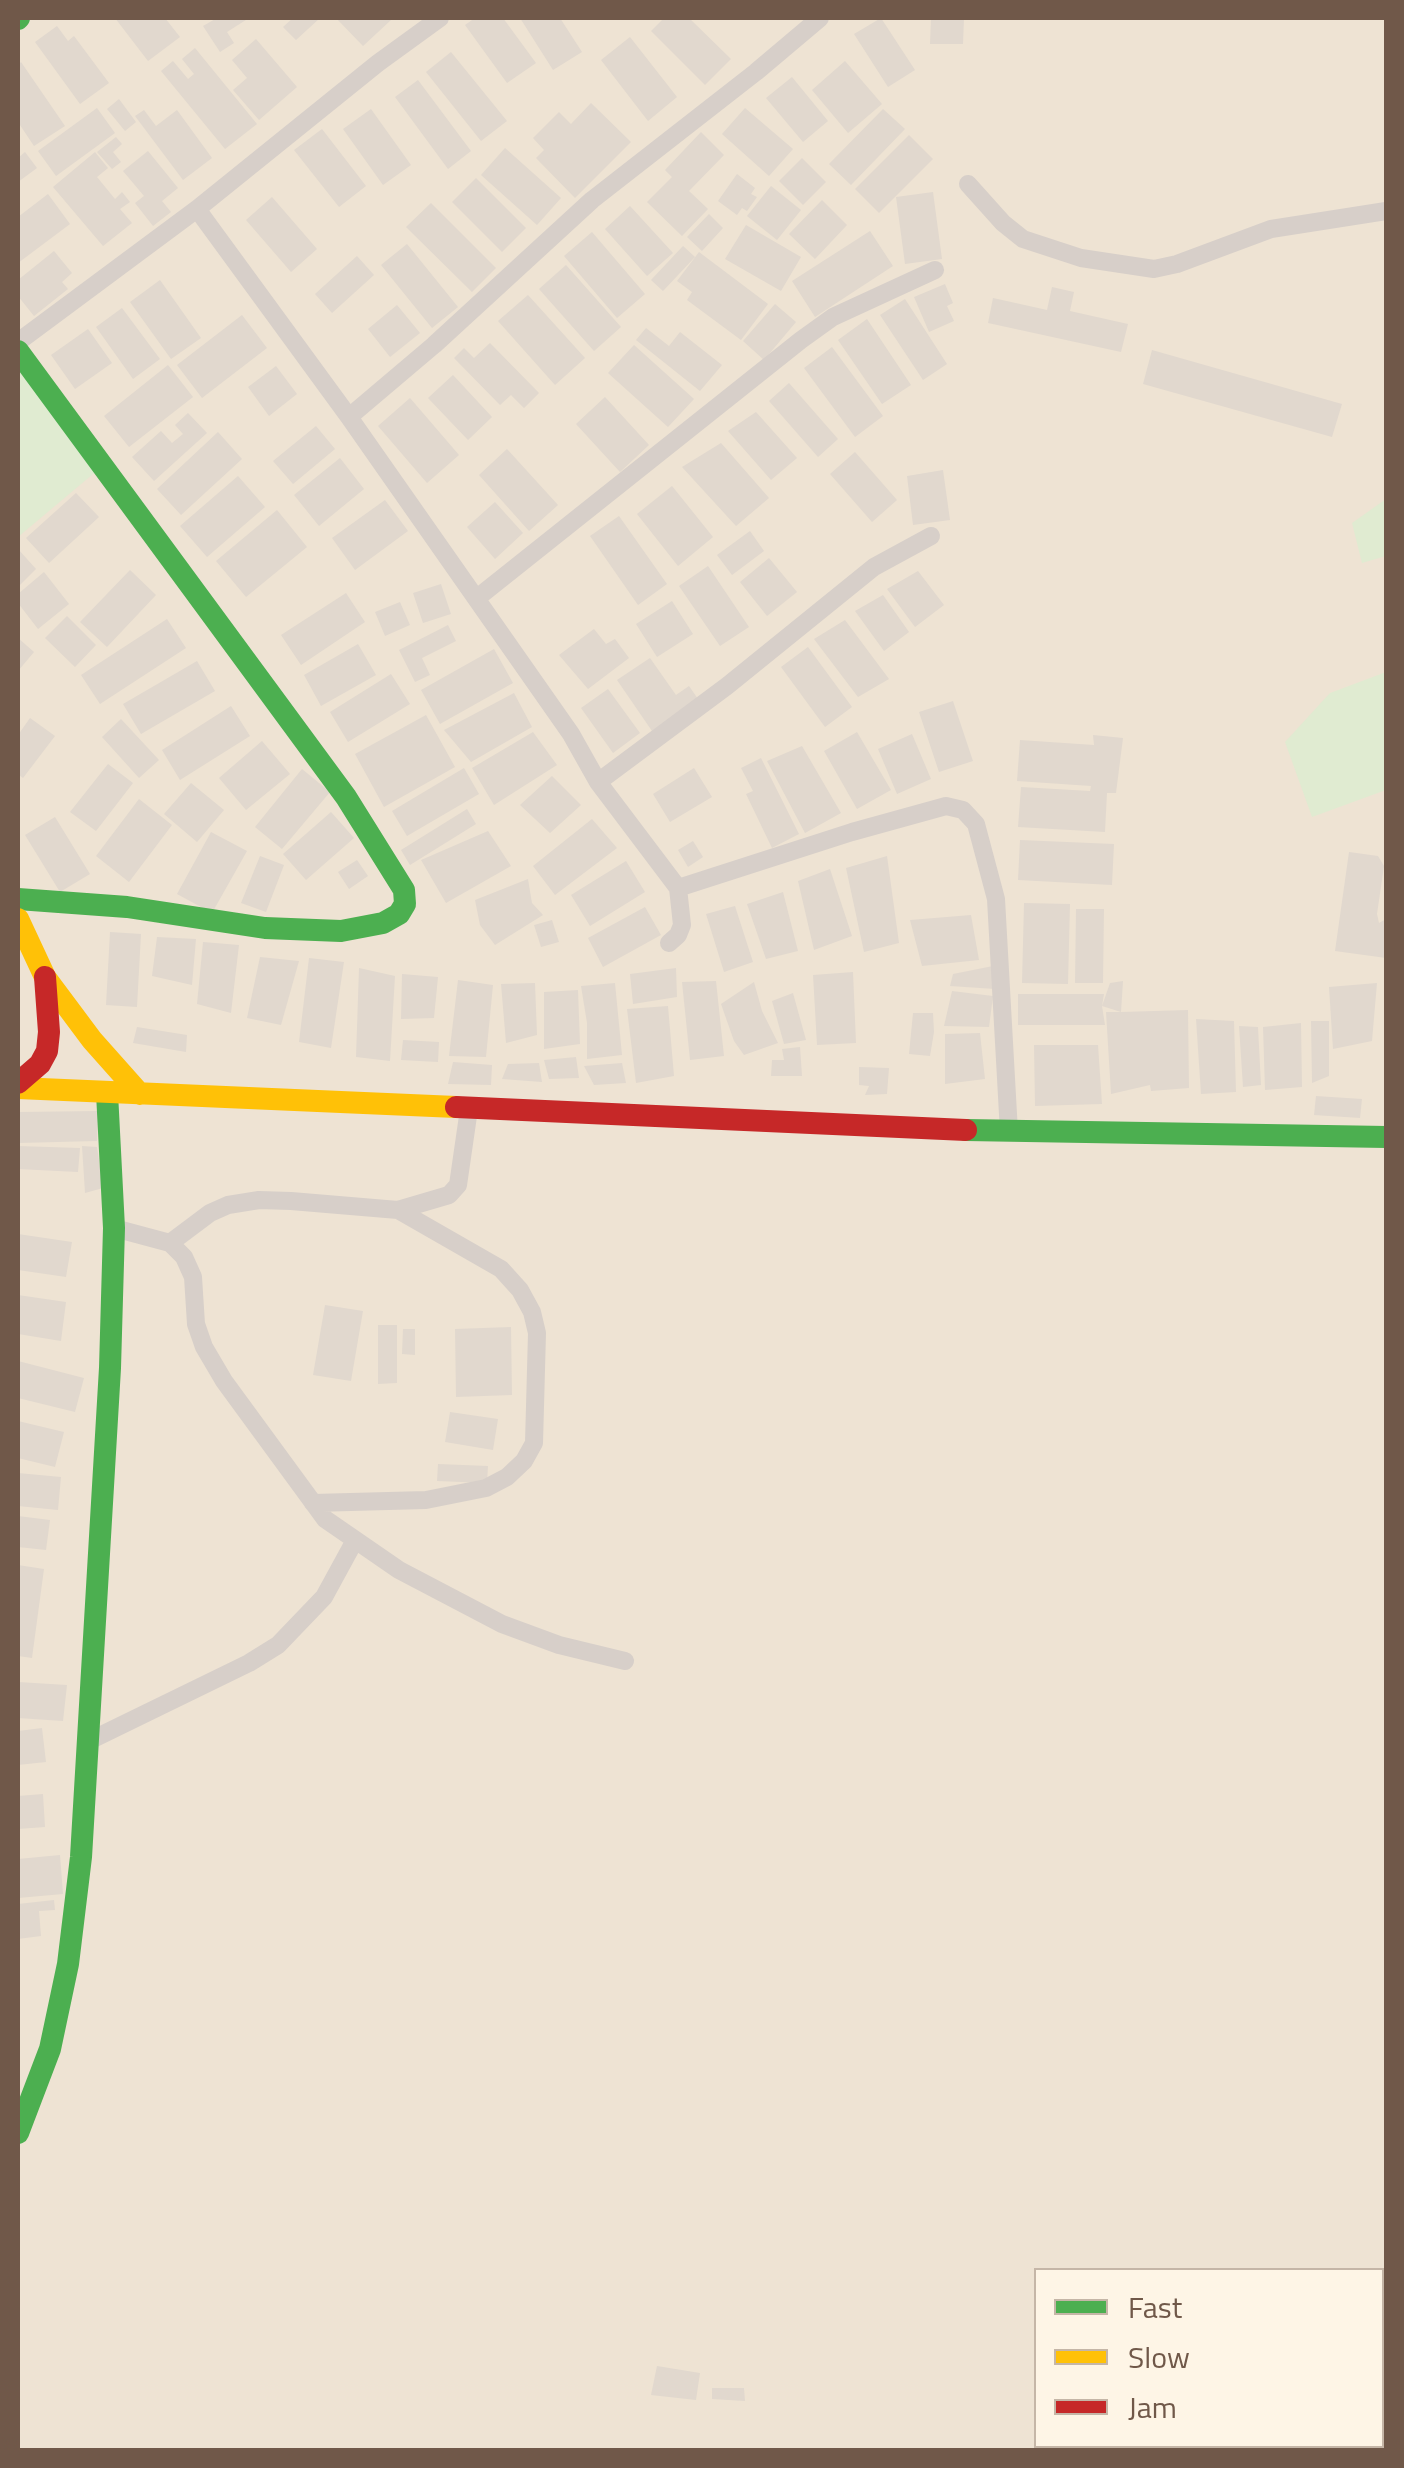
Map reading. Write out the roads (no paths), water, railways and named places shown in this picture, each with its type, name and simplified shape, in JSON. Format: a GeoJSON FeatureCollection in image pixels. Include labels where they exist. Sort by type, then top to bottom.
{"type":"FeatureCollection","features":[{"type":"Feature","properties":{"kind":"street"},"geometry":{"type":"LineString","coordinates":[[18,342],[197,210],[378,63],[440,18]]}},
{"type":"Feature","properties":{"kind":"street"},"geometry":{"type":"LineString","coordinates":[[349,417],[592,200],[820,18]]}},
{"type":"Feature","properties":{"kind":"street"},"geometry":{"type":"LineString","coordinates":[[968,184],[1002,223],[1023,240],[1081,258],[1154,268],[1177,264],[1271,229],[1386,210]]}},
{"type":"Feature","properties":{"kind":"street"},"geometry":{"type":"LineString","coordinates":[[197,210],[349,417],[570,734],[598,782],[678,888],[682,925],[678,935],[668,942]]}},
{"type":"Feature","properties":{"kind":"street"},"geometry":{"type":"LineString","coordinates":[[477,598],[801,340],[834,317],[936,270]]}},
{"type":"Feature","properties":{"kind":"street"},"geometry":{"type":"LineString","coordinates":[[18,351],[346,797],[404,890],[405,904],[399,914],[384,923],[341,931],[265,928],[126,907],[18,898]]}},
{"type":"Feature","properties":{"kind":"street"},"geometry":{"type":"LineString","coordinates":[[598,782],[874,567],[932,536]]}},
{"type":"Feature","properties":{"kind":"street"},"geometry":{"type":"LineString","coordinates":[[678,888],[946,806],[963,810],[976,824],[996,899],[1009,1132]]}},
{"type":"Feature","properties":{"kind":"street"},"geometry":{"type":"LineString","coordinates":[[18,919],[44,977],[140,1094]]}},
{"type":"Feature","properties":{"kind":"street"},"geometry":{"type":"LineString","coordinates":[[18,1085],[40,1064],[47,1051],[44,977]]}},
{"type":"Feature","properties":{"kind":"street"},"geometry":{"type":"LineString","coordinates":[[18,1085],[108,1093],[1009,1132],[1386,1137]]}},
{"type":"Feature","properties":{"kind":"street"},"geometry":{"type":"LineString","coordinates":[[18,2133],[50,2048],[68,1964],[81,1857],[103,1521],[114,1228],[108,1093]]}},
{"type":"Feature","properties":{"kind":"street"},"geometry":{"type":"LineString","coordinates":[[170,1243],[210,1213],[228,1205],[259,1200],[398,1210],[449,1196],[458,1185],[469,1109]]}},
{"type":"Feature","properties":{"kind":"street"},"geometry":{"type":"LineString","coordinates":[[313,1503],[426,1500],[486,1488],[524,1462],[534,1444],[536,1333],[532,1312],[520,1290],[501,1270],[398,1210]]}},
{"type":"Feature","properties":{"kind":"street"},"geometry":{"type":"LineString","coordinates":[[114,1228],[170,1243],[184,1258],[192,1277],[196,1324],[204,1346],[224,1382],[326,1519],[354,1542],[437,1592],[502,1624],[560,1646],[625,1661]]}},
{"type":"Feature","properties":{"kind":"street"},"geometry":{"type":"LineString","coordinates":[[89,1741],[278,1645],[324,1597],[354,1542]]}}]}
